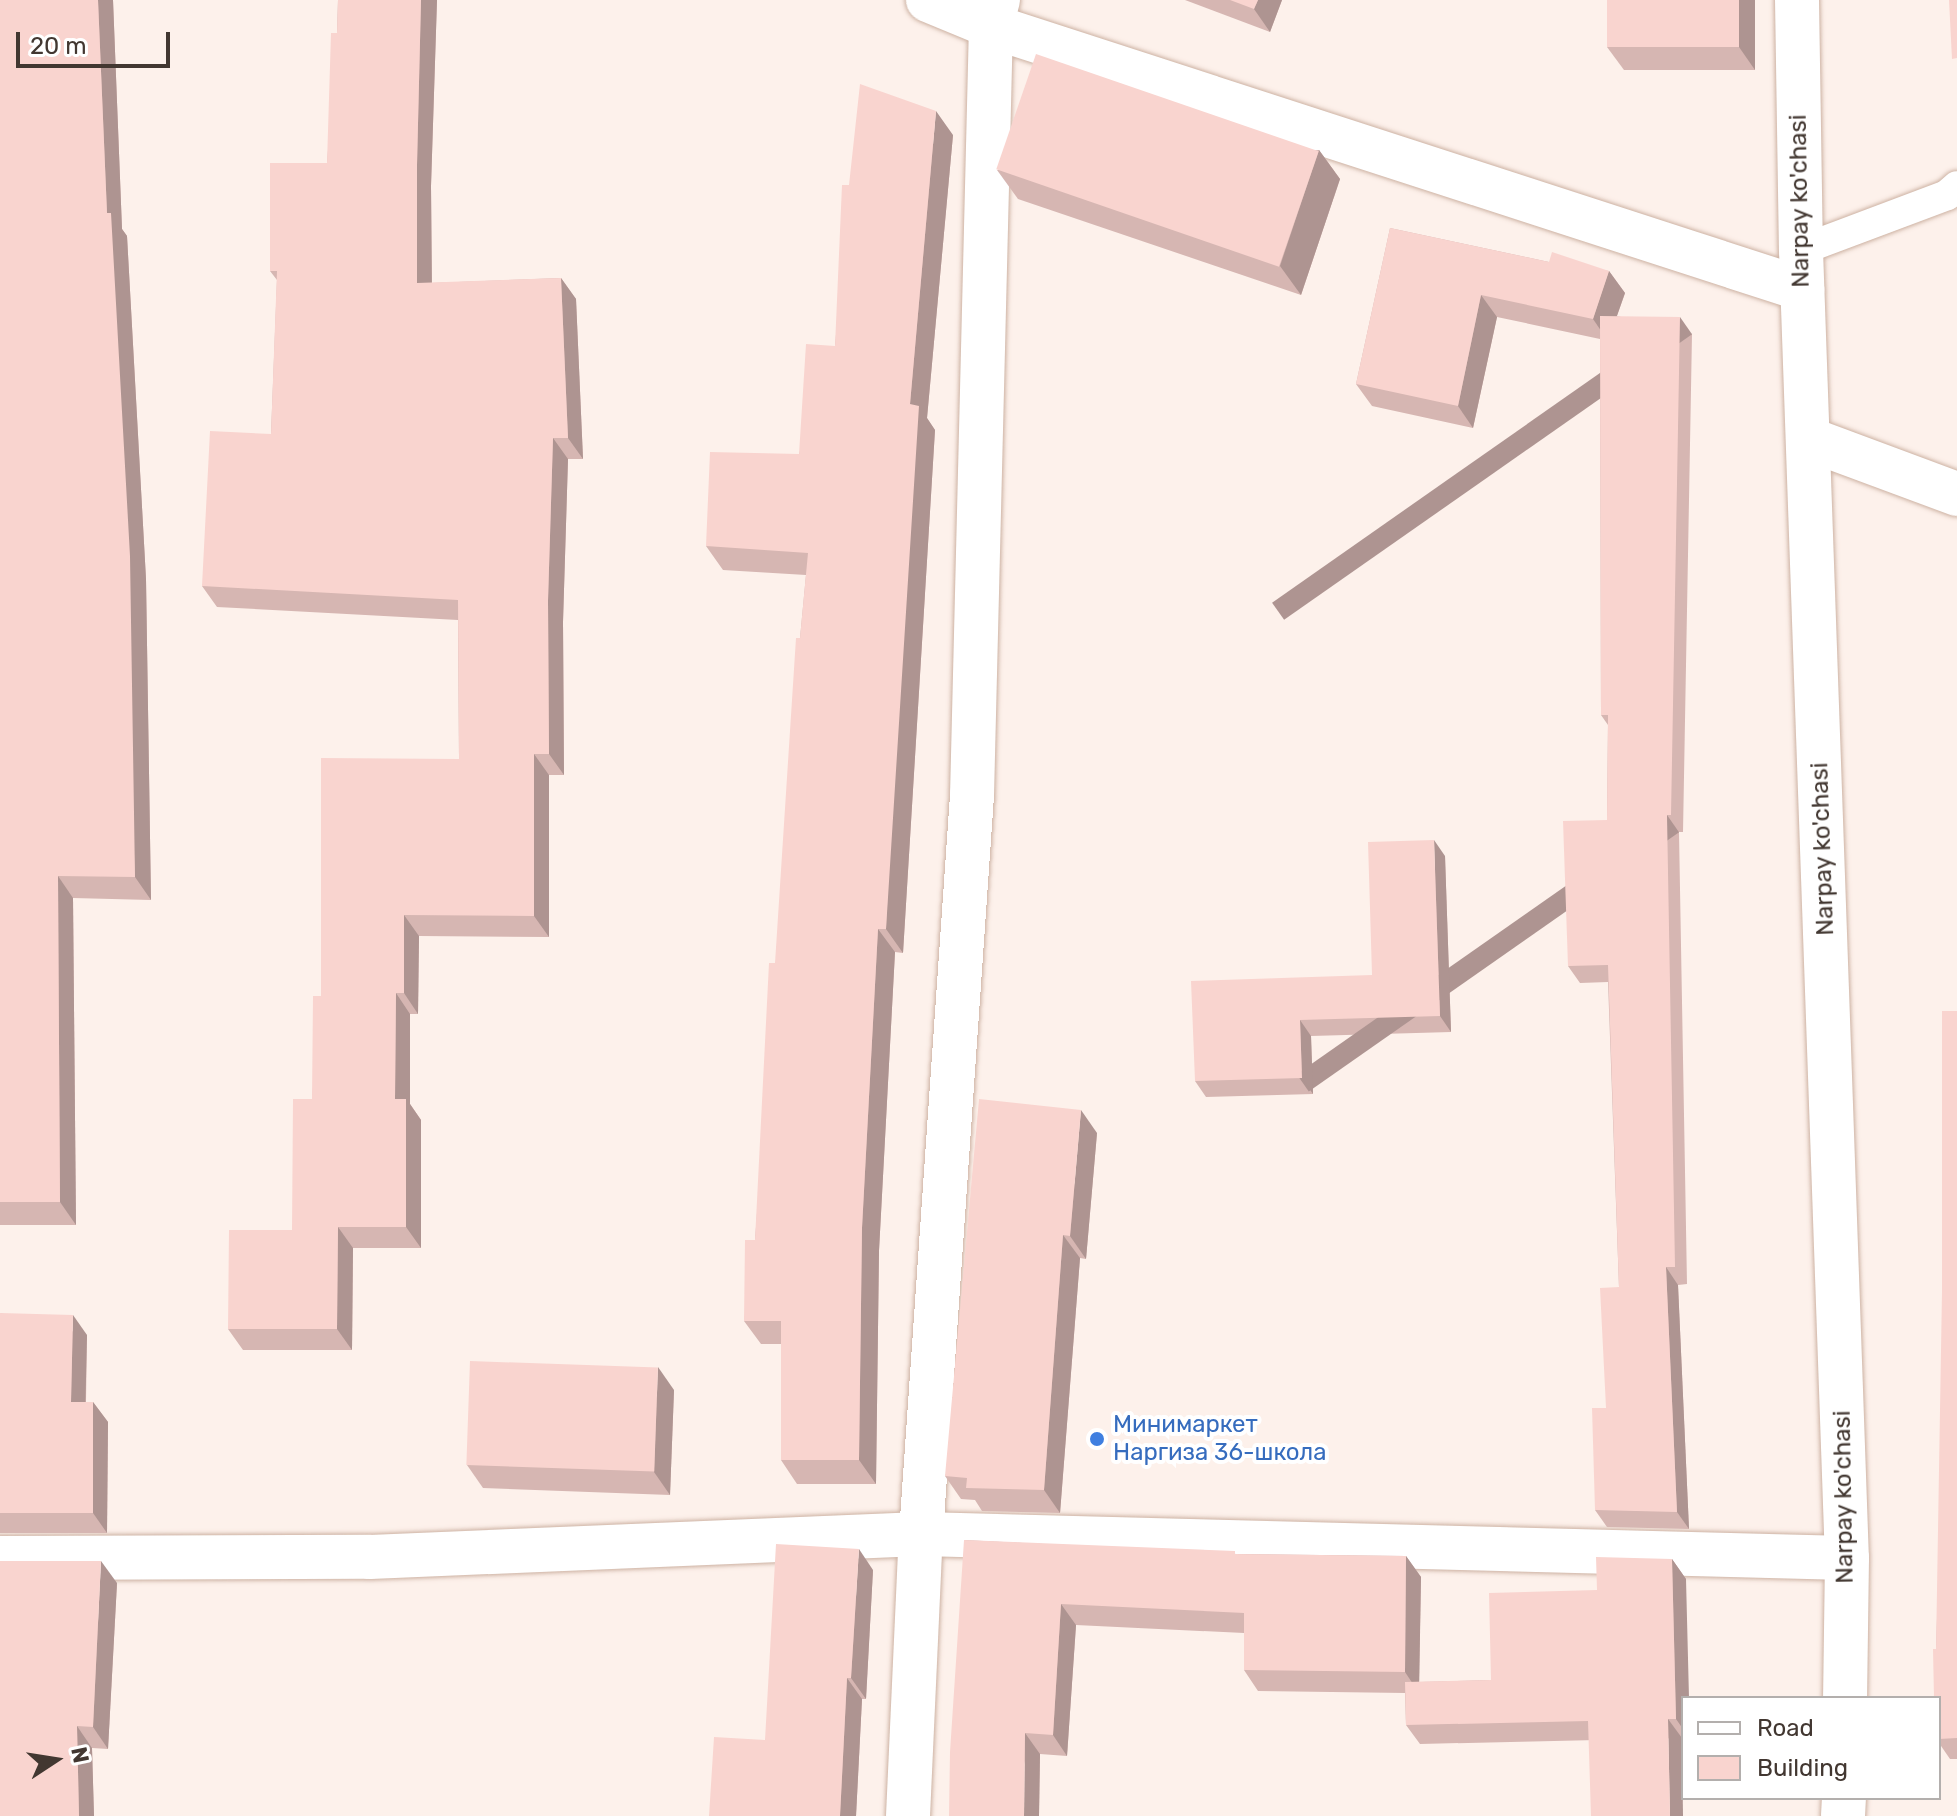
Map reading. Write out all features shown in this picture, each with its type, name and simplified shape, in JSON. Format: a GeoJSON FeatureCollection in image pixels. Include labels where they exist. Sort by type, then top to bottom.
{"type":"FeatureCollection","features":[{"type":"Feature","properties":{"kind":"street"},"geometry":{"type":"LineString","coordinates":[[928,0],[994,13],[1801,270]]}},
{"type":"Feature","properties":{"kind":"street","name":"Narpay ko'chasi"},"geometry":{"type":"LineString","coordinates":[[1797,0],[1801,270],[1847,1558],[1845,1696]]}},
{"type":"Feature","properties":{"kind":"street"},"geometry":{"type":"LineString","coordinates":[[908,1816],[921,1534],[972,796],[994,13]]}},
{"type":"Feature","properties":{"kind":"street"},"geometry":{"type":"LineString","coordinates":[[1809,439],[1957,494]]}},
{"type":"Feature","properties":{"kind":"street"},"geometry":{"type":"LineString","coordinates":[[0,1558],[370,1557],[921,1534],[1847,1558]]}},
{"type":"Feature","properties":{"kind":"lane"},"geometry":{"type":"LineString","coordinates":[[1801,270],[1947,195],[1957,186]]}},
{"type":"Feature","properties":{"kind":"building"},"geometry":{"type":"Polygon","coordinates":[[[0,0],[98,0],[107,213],[111,213],[130,556],[135,877],[58,876],[60,1202],[0,1202],[0,0]]]}},
{"type":"Feature","properties":{"kind":"building"},"geometry":{"type":"Polygon","coordinates":[[[338,0],[421,0],[417,283],[561,278],[568,438],[553,438],[548,601],[549,754],[534,754],[534,916],[404,915],[404,993],[396,993],[395,1099],[406,1099],[406,1227],[338,1227],[337,1329],[228,1329],[229,1230],[292,1230],[293,1099],[312,1099],[313,996],[321,996],[321,758],[459,759],[458,600],[202,586],[210,431],[271,434],[277,271],[270,271],[270,163],[327,163],[331,33],[337,33],[338,0]]]}},
{"type":"Feature","properties":{"kind":"building"},"geometry":{"type":"Polygon","coordinates":[[[1230,0],[1258,0],[1254,9],[1230,0]]]}},
{"type":"Feature","properties":{"kind":"building"},"geometry":{"type":"Polygon","coordinates":[[[1607,0],[1739,0],[1739,47],[1607,47],[1607,0]]]}},
{"type":"Feature","properties":{"kind":"building"},"geometry":{"type":"Polygon","coordinates":[[[1949,0],[1957,0],[1957,58],[1952,59],[1949,0]]]}},
{"type":"Feature","properties":{"kind":"building"},"geometry":{"type":"Polygon","coordinates":[[[1036,54],[1319,151],[1279,267],[996,169],[1036,54]]]}},
{"type":"Feature","properties":{"kind":"building"},"geometry":{"type":"Polygon","coordinates":[[[860,84],[936,111],[910,404],[919,406],[886,929],[878,929],[862,1228],[859,1460],[781,1460],[781,1321],[744,1321],[745,1240],[755,1240],[769,963],[775,963],[796,638],[800,638],[808,553],[706,546],[710,452],[799,454],[806,344],[835,346],[842,185],[849,185],[860,84]]]}},
{"type":"Feature","properties":{"kind":"building"},"geometry":{"type":"Polygon","coordinates":[[[1390,228],[1549,262],[1552,252],[1609,271],[1593,319],[1481,295],[1458,406],[1356,384],[1390,228]]]}},
{"type":"Feature","properties":{"kind":"building"},"geometry":{"type":"Polygon","coordinates":[[[1600,316],[1680,317],[1671,815],[1667,815],[1675,1267],[1666,1267],[1677,1512],[1595,1510],[1592,1408],[1606,1408],[1600,1288],[1619,1287],[1608,965],[1568,966],[1563,821],[1607,820],[1608,715],[1601,715],[1600,316]]]}},
{"type":"Feature","properties":{"kind":"building"},"geometry":{"type":"Polygon","coordinates":[[[1434,840],[1440,1016],[1300,1020],[1302,1078],[1195,1081],[1191,981],[1372,975],[1368,842],[1434,840]]]}},
{"type":"Feature","properties":{"kind":"building"},"geometry":{"type":"Polygon","coordinates":[[[1942,1011],[1957,1011],[1957,1738],[1941,1739],[1941,1696],[1934,1696],[1933,1649],[1936,1649],[1942,1291],[1942,1011]]]}},
{"type":"Feature","properties":{"kind":"building"},"geometry":{"type":"Polygon","coordinates":[[[979,1099],[1081,1110],[1070,1236],[1063,1235],[1044,1490],[966,1488],[967,1478],[945,1476],[979,1099]]]}},
{"type":"Feature","properties":{"kind":"building"},"geometry":{"type":"Polygon","coordinates":[[[0,1313],[73,1315],[71,1402],[93,1402],[93,1513],[0,1513],[0,1313]]]}},
{"type":"Feature","properties":{"kind":"building"},"geometry":{"type":"Polygon","coordinates":[[[470,1361],[658,1368],[654,1471],[466,1465],[470,1361]]]}},
{"type":"Feature","properties":{"kind":"building"},"geometry":{"type":"Polygon","coordinates":[[[964,1540],[1235,1551],[1235,1554],[1406,1556],[1405,1672],[1244,1670],[1244,1613],[1061,1604],[1053,1735],[1025,1733],[1024,1816],[949,1816],[950,1752],[964,1540]]]}},
{"type":"Feature","properties":{"kind":"building"},"geometry":{"type":"Polygon","coordinates":[[[776,1544],[859,1549],[851,1678],[847,1678],[840,1816],[709,1816],[714,1737],[765,1740],[776,1544]]]}},
{"type":"Feature","properties":{"kind":"building"},"geometry":{"type":"Polygon","coordinates":[[[1596,1557],[1672,1559],[1676,1719],[1668,1719],[1670,1816],[1591,1816],[1588,1721],[1406,1725],[1405,1682],[1491,1680],[1489,1593],[1597,1590],[1596,1557]]]}},
{"type":"Feature","properties":{"kind":"building"},"geometry":{"type":"Polygon","coordinates":[[[0,1561],[101,1561],[93,1727],[77,1726],[79,1816],[0,1816],[0,1561]]]}},
{"type":"Feature","properties":{"kind":"place","name":"Минимаркет Наргиза 36-школа"},"geometry":{"type":"Point","coordinates":[1097,1439]}}]}
